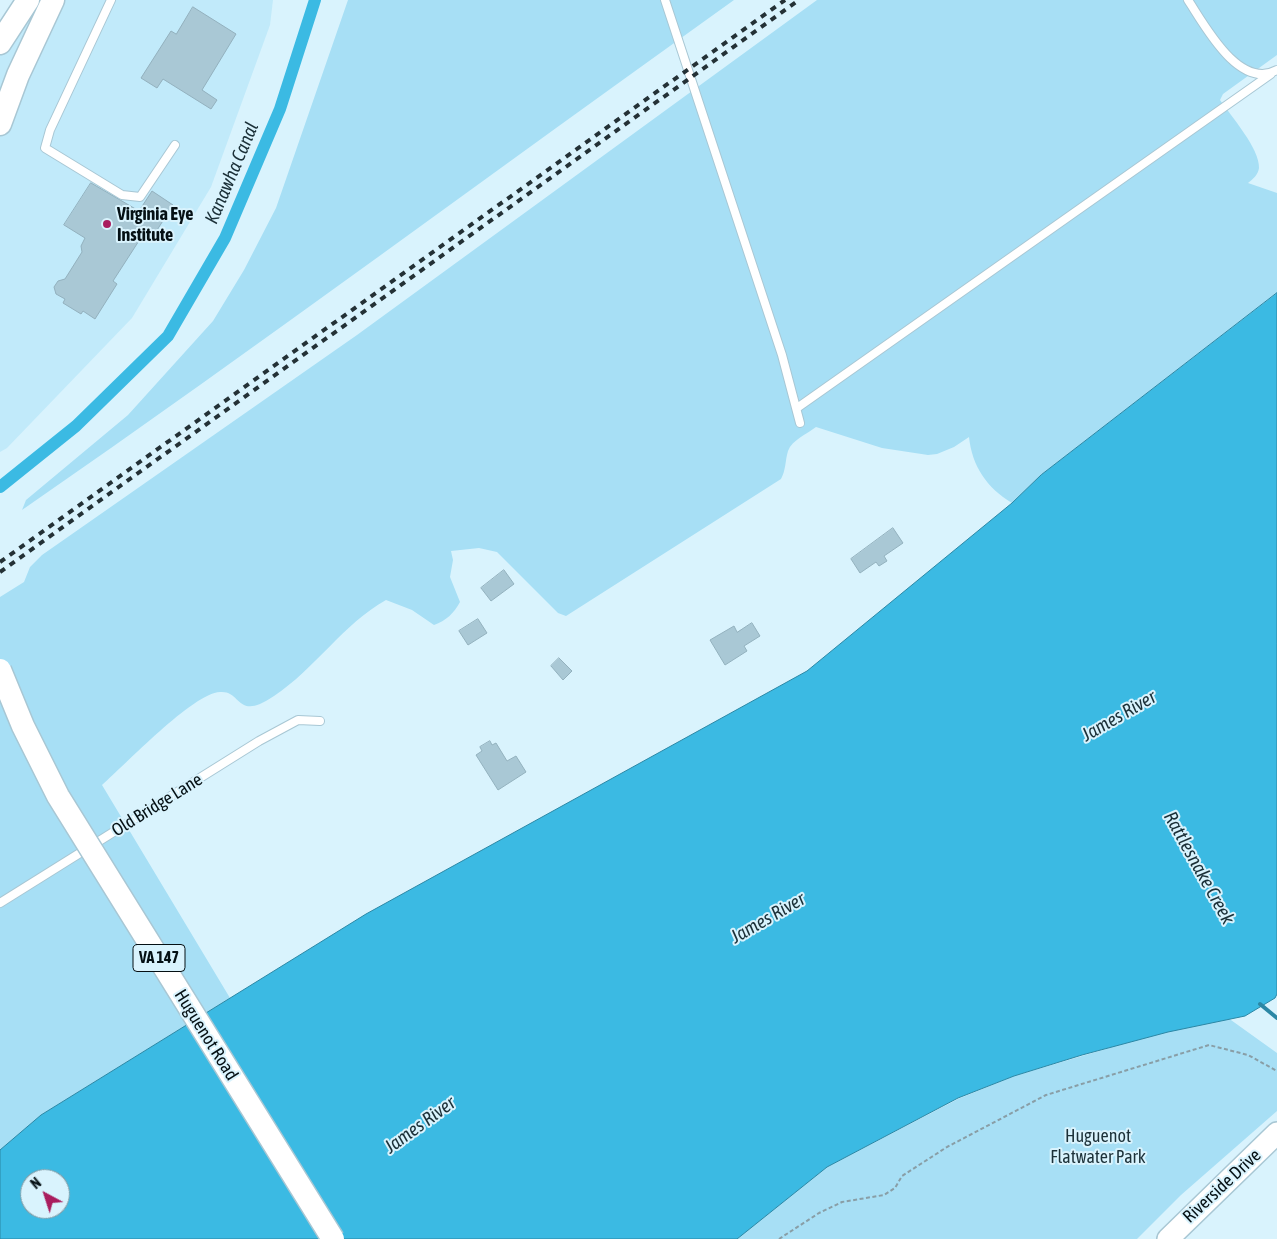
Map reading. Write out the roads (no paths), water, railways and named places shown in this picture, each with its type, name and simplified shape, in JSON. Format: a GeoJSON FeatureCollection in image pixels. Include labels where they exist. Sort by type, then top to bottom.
{"type":"FeatureCollection","features":[{"type":"Feature","properties":{"kind":"main road"},"geometry":{"type":"LineString","coordinates":[[0,42],[28,0]]}},
{"type":"Feature","properties":{"kind":"main road"},"geometry":{"type":"LineString","coordinates":[[0,124],[18,75],[48,10],[58,0]]}},
{"type":"Feature","properties":{"kind":"main road","name":"Huguenot Road"},"geometry":{"type":"LineString","coordinates":[[0,670],[23,726],[58,796],[333,1239]]}},
{"type":"Feature","properties":{"kind":"street","name":"Riverside Drive"},"geometry":{"type":"LineString","coordinates":[[1168,1239],[1277,1133]]}},
{"type":"Feature","properties":{"kind":"lane"},"geometry":{"type":"LineString","coordinates":[[111,0],[50,130],[45,148],[122,195],[140,197],[175,144]]}},
{"type":"Feature","properties":{"kind":"lane"},"geometry":{"type":"LineString","coordinates":[[665,0],[782,355],[800,423]]}},
{"type":"Feature","properties":{"kind":"lane"},"geometry":{"type":"LineString","coordinates":[[1188,0],[1228,58],[1258,73],[1274,72]]}},
{"type":"Feature","properties":{"kind":"lane"},"geometry":{"type":"LineString","coordinates":[[796,408],[1274,72]]}},
{"type":"Feature","properties":{"kind":"lane","name":"Old Bridge Lane"},"geometry":{"type":"LineString","coordinates":[[0,904],[259,741],[298,720],[320,721]]}},
{"type":"Feature","properties":{"kind":"water","name":"James River"},"geometry":{"type":"Polygon","coordinates":[[[1277,293],[1277,994],[1275,998],[1245,1016],[1168,1032],[1082,1055],[1014,1076],[958,1098],[827,1167],[737,1239],[0,1239],[0,1150],[41,1115],[366,914],[807,671],[1012,503],[1041,475],[1277,293]]]}},
{"type":"Feature","properties":{"kind":"waterway","name":"Kanawha Canal"},"geometry":{"type":"LineString","coordinates":[[0,487],[76,426],[168,336],[225,238],[280,109],[315,0]]}},
{"type":"Feature","properties":{"kind":"waterway","name":"Rattlesnake Creek"},"geometry":{"type":"LineString","coordinates":[[1260,1004],[1277,1018]]}},
{"type":"Feature","properties":{"kind":"railway"},"geometry":{"type":"LineString","coordinates":[[0,562],[785,0]]}},
{"type":"Feature","properties":{"kind":"railway"},"geometry":{"type":"LineString","coordinates":[[0,572],[799,0]]}},
{"type":"Feature","properties":{"kind":"place","name":"Virginia Eye Institute"},"geometry":{"type":"Point","coordinates":[107,224]}},
{"type":"Feature","properties":{"kind":"park label","name":"Huguenot Flatwater Park"},"geometry":{"type":"Point","coordinates":[1098,1146]}}]}
